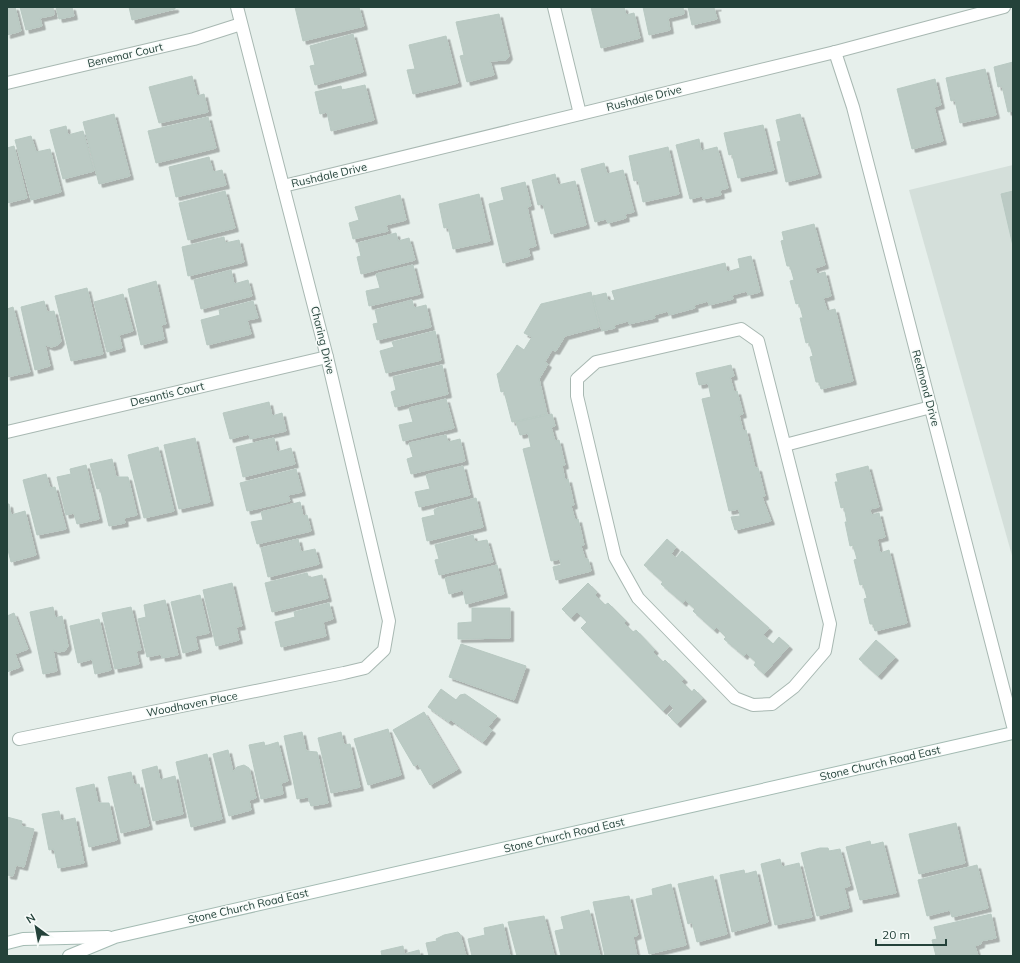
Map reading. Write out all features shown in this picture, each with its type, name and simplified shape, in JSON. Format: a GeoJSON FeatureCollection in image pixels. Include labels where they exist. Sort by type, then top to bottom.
{"type":"FeatureCollection","features":[{"type":"Feature","properties":{"kind":"street","name":"Charing Drive"},"geometry":{"type":"LineString","coordinates":[[237,7],[327,357],[389,621],[384,650],[365,668]]}},
{"type":"Feature","properties":{"kind":"street"},"geometry":{"type":"LineString","coordinates":[[554,7],[580,114]]}},
{"type":"Feature","properties":{"kind":"street","name":"Rushdale Drive"},"geometry":{"type":"LineString","coordinates":[[283,186],[835,52],[1004,7]]}},
{"type":"Feature","properties":{"kind":"street","name":"Benemar Court"},"geometry":{"type":"LineString","coordinates":[[7,83],[194,39],[241,24]]}},
{"type":"Feature","properties":{"kind":"street","name":"Redmond Drive"},"geometry":{"type":"LineString","coordinates":[[835,52],[853,107],[1013,726]]}},
{"type":"Feature","properties":{"kind":"street"},"geometry":{"type":"LineString","coordinates":[[741,329],[758,341],[784,445],[830,624],[825,651],[794,687],[772,704],[753,705],[735,698],[638,598],[615,557],[577,396],[577,379],[596,362],[741,329]]}},
{"type":"Feature","properties":{"kind":"street","name":"Desantis Court"},"geometry":{"type":"LineString","coordinates":[[7,432],[327,357]]}},
{"type":"Feature","properties":{"kind":"street"},"geometry":{"type":"LineString","coordinates":[[784,445],[931,407]]}},
{"type":"Feature","properties":{"kind":"street","name":"Woodhaven Place"},"geometry":{"type":"LineString","coordinates":[[19,739],[365,668]]}},
{"type":"Feature","properties":{"kind":"street","name":"Stone Church Road East"},"geometry":{"type":"LineString","coordinates":[[69,956],[115,937],[1013,733]]}},
{"type":"Feature","properties":{"kind":"street","name":"Stone Church Road East"},"geometry":{"type":"LineString","coordinates":[[7,943],[23,939],[115,937]]}},
{"type":"Feature","properties":{"kind":"shaded area"},"geometry":{"type":"Polygon","coordinates":[[[1013,165],[1013,559],[909,190],[1013,165]]]}},
{"type":"Feature","properties":{"kind":"building"},"geometry":{"type":"Polygon","coordinates":[[[7,7],[15,7],[21,31],[7,35],[7,7]]]}},
{"type":"Feature","properties":{"kind":"building"},"geometry":{"type":"Polygon","coordinates":[[[20,7],[53,7],[54,15],[40,18],[42,26],[26,30],[20,7]]]}},
{"type":"Feature","properties":{"kind":"building"},"geometry":{"type":"Polygon","coordinates":[[[56,7],[72,7],[74,16],[59,19],[56,7]]]}},
{"type":"Feature","properties":{"kind":"building"},"geometry":{"type":"Polygon","coordinates":[[[129,7],[175,7],[175,9],[132,20],[129,7]]]}},
{"type":"Feature","properties":{"kind":"building"},"geometry":{"type":"Polygon","coordinates":[[[295,7],[359,7],[364,26],[303,41],[295,7]]]}},
{"type":"Feature","properties":{"kind":"building"},"geometry":{"type":"Polygon","coordinates":[[[591,7],[624,7],[626,15],[634,13],[640,38],[601,48],[591,7]]]}},
{"type":"Feature","properties":{"kind":"building"},"geometry":{"type":"Polygon","coordinates":[[[643,7],[683,7],[684,14],[668,18],[670,30],[649,35],[643,7]]]}},
{"type":"Feature","properties":{"kind":"building"},"geometry":{"type":"Polygon","coordinates":[[[688,7],[718,7],[714,8],[717,19],[692,25],[688,7]]]}},
{"type":"Feature","properties":{"kind":"building"},"geometry":{"type":"Polygon","coordinates":[[[499,14],[509,56],[506,60],[490,61],[494,75],[467,82],[460,56],[464,55],[456,22],[499,14]]]}},
{"type":"Feature","properties":{"kind":"building"},"geometry":{"type":"Polygon","coordinates":[[[353,34],[363,72],[315,85],[310,66],[315,65],[310,46],[353,34]]]}},
{"type":"Feature","properties":{"kind":"building"},"geometry":{"type":"Polygon","coordinates":[[[446,36],[458,83],[413,94],[407,70],[415,69],[409,45],[446,36]]]}},
{"type":"Feature","properties":{"kind":"building"},"geometry":{"type":"Polygon","coordinates":[[[1013,62],[1013,111],[1008,112],[1002,86],[998,87],[994,67],[1013,62]]]}},
{"type":"Feature","properties":{"kind":"building"},"geometry":{"type":"Polygon","coordinates":[[[985,69],[996,115],[960,123],[955,100],[951,101],[946,78],[985,69]]]}},
{"type":"Feature","properties":{"kind":"building"},"geometry":{"type":"Polygon","coordinates":[[[192,76],[197,96],[204,94],[208,112],[159,123],[149,87],[192,76]]]}},
{"type":"Feature","properties":{"kind":"building"},"geometry":{"type":"Polygon","coordinates":[[[935,79],[941,105],[934,107],[943,141],[912,149],[897,89],[935,79]]]}},
{"type":"Feature","properties":{"kind":"building"},"geometry":{"type":"Polygon","coordinates":[[[365,85],[374,120],[331,131],[327,112],[320,114],[315,92],[341,86],[342,90],[365,85]]]}},
{"type":"Feature","properties":{"kind":"building"},"geometry":{"type":"Polygon","coordinates":[[[114,114],[130,176],[99,184],[83,122],[114,114]]]}},
{"type":"Feature","properties":{"kind":"building"},"geometry":{"type":"Polygon","coordinates":[[[800,114],[818,174],[786,182],[777,142],[781,141],[776,120],[800,114]]]}},
{"type":"Feature","properties":{"kind":"building"},"geometry":{"type":"Polygon","coordinates":[[[208,117],[216,148],[156,163],[148,131],[208,117]]]}},
{"type":"Feature","properties":{"kind":"building"},"geometry":{"type":"Polygon","coordinates":[[[763,125],[774,170],[738,178],[732,154],[729,155],[724,133],[763,125]]]}},
{"type":"Feature","properties":{"kind":"building"},"geometry":{"type":"Polygon","coordinates":[[[66,126],[68,135],[83,131],[94,171],[63,179],[50,130],[66,126]]]}},
{"type":"Feature","properties":{"kind":"building"},"geometry":{"type":"Polygon","coordinates":[[[31,136],[36,152],[50,149],[61,192],[31,200],[15,140],[31,136]]]}},
{"type":"Feature","properties":{"kind":"building"},"geometry":{"type":"Polygon","coordinates":[[[699,139],[701,151],[717,147],[728,188],[720,190],[721,195],[703,199],[702,196],[690,199],[676,145],[699,139]]]}},
{"type":"Feature","properties":{"kind":"building"},"geometry":{"type":"Polygon","coordinates":[[[14,146],[27,198],[7,203],[7,148],[14,146]]]}},
{"type":"Feature","properties":{"kind":"building"},"geometry":{"type":"Polygon","coordinates":[[[668,147],[679,194],[643,202],[638,180],[634,181],[629,156],[668,147]]]}},
{"type":"Feature","properties":{"kind":"building"},"geometry":{"type":"Polygon","coordinates":[[[209,157],[213,172],[222,170],[226,185],[176,197],[169,167],[209,157]]]}},
{"type":"Feature","properties":{"kind":"building"},"geometry":{"type":"Polygon","coordinates":[[[604,163],[607,174],[623,170],[634,212],[625,214],[626,218],[608,223],[606,219],[595,222],[581,169],[604,163]]]}},
{"type":"Feature","properties":{"kind":"building"},"geometry":{"type":"Polygon","coordinates":[[[555,174],[558,185],[575,181],[586,225],[551,234],[543,204],[538,205],[532,180],[555,174]]]}},
{"type":"Feature","properties":{"kind":"building"},"geometry":{"type":"Polygon","coordinates":[[[525,182],[531,206],[527,207],[536,246],[528,248],[530,256],[503,263],[489,204],[504,200],[501,188],[525,182]]]}},
{"type":"Feature","properties":{"kind":"building"},"geometry":{"type":"Polygon","coordinates":[[[225,191],[235,228],[188,240],[179,203],[225,191]]]}},
{"type":"Feature","properties":{"kind":"building"},"geometry":{"type":"Polygon","coordinates":[[[1013,191],[1013,246],[1001,194],[1013,191]]]}},
{"type":"Feature","properties":{"kind":"building"},"geometry":{"type":"Polygon","coordinates":[[[479,194],[490,241],[453,249],[448,227],[444,228],[439,204],[479,194]]]}},
{"type":"Feature","properties":{"kind":"building"},"geometry":{"type":"Polygon","coordinates":[[[400,195],[406,220],[386,225],[388,231],[353,239],[349,223],[359,220],[355,207],[400,195]]]}},
{"type":"Feature","properties":{"kind":"building"},"geometry":{"type":"Polygon","coordinates":[[[814,224],[825,265],[815,268],[817,274],[825,272],[831,296],[823,298],[827,311],[835,309],[853,381],[821,389],[819,382],[816,382],[810,357],[813,356],[809,342],[806,343],[800,318],[803,318],[799,303],[796,304],[790,281],[794,280],[790,266],[787,266],[781,241],[784,240],[782,232],[814,224]]]}},
{"type":"Feature","properties":{"kind":"building"},"geometry":{"type":"Polygon","coordinates":[[[396,233],[398,241],[409,238],[415,260],[361,274],[357,257],[361,256],[358,243],[396,233]]]}},
{"type":"Feature","properties":{"kind":"building"},"geometry":{"type":"Polygon","coordinates":[[[224,237],[225,243],[239,240],[244,262],[188,276],[182,247],[224,237]]]}},
{"type":"Feature","properties":{"kind":"building"},"geometry":{"type":"Polygon","coordinates":[[[751,256],[760,292],[748,295],[747,291],[732,295],[733,299],[709,305],[708,301],[694,305],[695,308],[669,315],[668,311],[654,315],[655,318],[629,324],[628,321],[614,325],[615,328],[602,331],[593,296],[606,293],[608,301],[615,300],[612,291],[725,263],[727,272],[740,268],[738,259],[751,256]]]}},
{"type":"Feature","properties":{"kind":"building"},"geometry":{"type":"Polygon","coordinates":[[[413,265],[420,294],[369,306],[366,291],[380,288],[376,274],[413,265]]]}},
{"type":"Feature","properties":{"kind":"building"},"geometry":{"type":"Polygon","coordinates":[[[231,270],[234,284],[248,280],[252,296],[201,309],[194,280],[231,270]]]}},
{"type":"Feature","properties":{"kind":"building"},"geometry":{"type":"Polygon","coordinates":[[[156,281],[166,324],[161,325],[164,339],[141,345],[128,289],[156,281]]]}},
{"type":"Feature","properties":{"kind":"building"},"geometry":{"type":"Polygon","coordinates":[[[87,288],[103,354],[71,361],[55,296],[87,288]]]}},
{"type":"Feature","properties":{"kind":"building"},"geometry":{"type":"Polygon","coordinates":[[[591,292],[599,327],[565,336],[556,351],[552,350],[545,362],[548,364],[539,379],[547,414],[512,422],[504,391],[501,392],[497,374],[500,372],[517,345],[524,350],[532,337],[524,333],[541,304],[591,292]]]}},
{"type":"Feature","properties":{"kind":"building"},"geometry":{"type":"Polygon","coordinates":[[[123,294],[133,331],[119,335],[122,348],[107,352],[94,302],[123,294]]]}},
{"type":"Feature","properties":{"kind":"building"},"geometry":{"type":"Polygon","coordinates":[[[412,300],[414,308],[426,305],[431,327],[377,340],[373,324],[378,323],[375,310],[412,300]]]}},
{"type":"Feature","properties":{"kind":"building"},"geometry":{"type":"Polygon","coordinates":[[[44,301],[47,312],[54,311],[61,341],[58,345],[51,347],[45,345],[50,366],[35,370],[21,307],[44,301]]]}},
{"type":"Feature","properties":{"kind":"building"},"geometry":{"type":"Polygon","coordinates":[[[253,301],[258,318],[247,320],[251,334],[207,345],[201,320],[220,315],[219,310],[253,301]]]}},
{"type":"Feature","properties":{"kind":"building"},"geometry":{"type":"Polygon","coordinates":[[[13,307],[30,372],[7,377],[7,309],[13,307]]]}},
{"type":"Feature","properties":{"kind":"building"},"geometry":{"type":"Polygon","coordinates":[[[435,331],[441,360],[386,373],[380,351],[394,347],[392,342],[435,331]]]}},
{"type":"Feature","properties":{"kind":"building"},"geometry":{"type":"Polygon","coordinates":[[[442,365],[448,394],[395,407],[391,392],[396,390],[393,377],[442,365]]]}},
{"type":"Feature","properties":{"kind":"building"},"geometry":{"type":"Polygon","coordinates":[[[731,365],[734,376],[730,377],[734,392],[737,391],[743,414],[739,415],[743,431],[746,430],[755,468],[758,468],[765,496],[762,497],[771,521],[735,530],[731,517],[740,516],[739,509],[729,511],[702,399],[711,397],[708,383],[699,385],[696,373],[731,365]]]}},
{"type":"Feature","properties":{"kind":"building"},"geometry":{"type":"Polygon","coordinates":[[[446,399],[454,428],[403,441],[399,425],[413,422],[409,408],[446,399]]]}},
{"type":"Feature","properties":{"kind":"building"},"geometry":{"type":"Polygon","coordinates":[[[269,402],[272,416],[282,413],[286,431],[250,439],[249,434],[230,439],[223,413],[269,402]]]}},
{"type":"Feature","properties":{"kind":"building"},"geometry":{"type":"Polygon","coordinates":[[[552,414],[555,426],[551,427],[555,441],[559,440],[565,465],[562,466],[565,480],[568,479],[574,505],[571,506],[575,520],[578,519],[584,545],[581,546],[585,559],[588,559],[591,571],[556,580],[553,567],[561,565],[560,559],[551,561],[523,449],[531,447],[528,433],[520,435],[516,422],[552,414]]]}},
{"type":"Feature","properties":{"kind":"building"},"geometry":{"type":"Polygon","coordinates":[[[446,435],[448,442],[460,439],[465,461],[411,474],[407,459],[413,457],[409,443],[446,435]]]}},
{"type":"Feature","properties":{"kind":"building"},"geometry":{"type":"Polygon","coordinates":[[[195,438],[210,502],[179,509],[164,445],[195,438]]]}},
{"type":"Feature","properties":{"kind":"building"},"geometry":{"type":"Polygon","coordinates":[[[274,438],[277,452],[291,448],[295,464],[243,477],[236,447],[274,438]]]}},
{"type":"Feature","properties":{"kind":"building"},"geometry":{"type":"Polygon","coordinates":[[[158,447],[174,511],[144,518],[128,455],[158,447]]]}},
{"type":"Feature","properties":{"kind":"building"},"geometry":{"type":"Polygon","coordinates":[[[112,459],[116,477],[128,477],[137,515],[124,518],[125,523],[109,526],[100,488],[97,489],[90,464],[112,459]]]}},
{"type":"Feature","properties":{"kind":"building"},"geometry":{"type":"Polygon","coordinates":[[[86,465],[99,519],[77,524],[74,513],[66,515],[57,477],[71,474],[70,469],[86,465]]]}},
{"type":"Feature","properties":{"kind":"building"},"geometry":{"type":"Polygon","coordinates":[[[463,466],[470,495],[419,507],[415,492],[430,489],[426,475],[463,466]]]}},
{"type":"Feature","properties":{"kind":"building"},"geometry":{"type":"Polygon","coordinates":[[[868,466],[879,507],[870,509],[871,515],[879,513],[885,537],[877,539],[880,553],[889,550],[907,623],[875,631],[873,624],[870,624],[864,599],[867,598],[863,584],[860,585],[854,560],[857,559],[853,545],[850,546],[845,522],[847,522],[844,507],[841,508],[835,482],[838,482],[836,474],[868,466]]]}},
{"type":"Feature","properties":{"kind":"building"},"geometry":{"type":"Polygon","coordinates":[[[296,469],[302,492],[288,495],[290,501],[247,511],[240,483],[296,469]]]}},
{"type":"Feature","properties":{"kind":"building"},"geometry":{"type":"Polygon","coordinates":[[[46,474],[50,488],[55,487],[66,529],[37,535],[23,480],[46,474]]]}},
{"type":"Feature","properties":{"kind":"building"},"geometry":{"type":"Polygon","coordinates":[[[476,498],[483,527],[427,541],[422,518],[435,515],[434,510],[437,508],[476,498]]]}},
{"type":"Feature","properties":{"kind":"building"},"geometry":{"type":"Polygon","coordinates":[[[300,502],[303,516],[307,515],[311,531],[257,544],[251,522],[263,520],[261,512],[300,502]]]}},
{"type":"Feature","properties":{"kind":"building"},"geometry":{"type":"Polygon","coordinates":[[[7,504],[9,504],[11,515],[25,511],[36,555],[11,562],[7,546],[7,504]]]}},
{"type":"Feature","properties":{"kind":"building"},"geometry":{"type":"Polygon","coordinates":[[[473,535],[475,542],[487,540],[493,562],[439,575],[435,560],[439,559],[435,545],[473,535]]]}},
{"type":"Feature","properties":{"kind":"building"},"geometry":{"type":"Polygon","coordinates":[[[298,539],[301,552],[315,549],[319,564],[268,577],[261,548],[298,539]]]}},
{"type":"Feature","properties":{"kind":"building"},"geometry":{"type":"Polygon","coordinates":[[[667,539],[676,547],[671,554],[676,558],[682,551],[769,628],[763,635],[773,644],[779,637],[789,646],[764,674],[754,665],[756,662],[746,653],[744,656],[724,639],[726,637],[716,627],[714,630],[693,611],[695,609],[685,600],[683,603],[661,584],[663,582],[644,565],[667,539]]]}},
{"type":"Feature","properties":{"kind":"building"},"geometry":{"type":"Polygon","coordinates":[[[497,565],[504,594],[466,604],[463,590],[449,594],[445,578],[497,565]]]}},
{"type":"Feature","properties":{"kind":"building"},"geometry":{"type":"Polygon","coordinates":[[[307,573],[309,578],[322,575],[328,598],[272,612],[265,583],[307,573]]]}},
{"type":"Feature","properties":{"kind":"building"},"geometry":{"type":"Polygon","coordinates":[[[232,583],[242,626],[236,627],[239,640],[216,646],[203,590],[232,583]]]}},
{"type":"Feature","properties":{"kind":"building"},"geometry":{"type":"Polygon","coordinates":[[[588,583],[597,592],[595,595],[605,605],[608,603],[626,621],[624,623],[633,632],[636,630],[655,650],[653,652],[663,662],[665,660],[684,679],[681,681],[692,692],[694,689],[703,698],[677,724],[668,715],[674,709],[670,704],[663,711],[581,628],[587,622],[577,612],[571,618],[562,609],[588,583]]]}},
{"type":"Feature","properties":{"kind":"building"},"geometry":{"type":"Polygon","coordinates":[[[200,595],[209,633],[195,636],[198,649],[183,653],[171,602],[200,595]]]}},
{"type":"Feature","properties":{"kind":"building"},"geometry":{"type":"Polygon","coordinates":[[[165,600],[178,655],[162,658],[161,654],[147,657],[138,619],[146,617],[144,605],[165,600]]]}},
{"type":"Feature","properties":{"kind":"building"},"geometry":{"type":"Polygon","coordinates":[[[329,603],[333,619],[323,622],[326,636],[281,647],[275,622],[295,617],[294,612],[329,603]]]}},
{"type":"Feature","properties":{"kind":"building"},"geometry":{"type":"Polygon","coordinates":[[[53,607],[55,618],[62,616],[68,646],[65,651],[58,652],[53,650],[57,671],[43,674],[30,612],[53,607]]]}},
{"type":"Feature","properties":{"kind":"building"},"geometry":{"type":"Polygon","coordinates":[[[131,607],[141,650],[136,651],[139,664],[115,669],[102,613],[131,607]]]}},
{"type":"Feature","properties":{"kind":"building"},"geometry":{"type":"Polygon","coordinates":[[[472,608],[510,608],[510,638],[458,639],[458,623],[472,622],[472,608]]]}},
{"type":"Feature","properties":{"kind":"building"},"geometry":{"type":"Polygon","coordinates":[[[14,613],[28,649],[15,654],[20,667],[7,672],[7,616],[14,613]]]}},
{"type":"Feature","properties":{"kind":"building"},"geometry":{"type":"Polygon","coordinates":[[[99,619],[111,670],[95,674],[92,659],[78,663],[70,626],[99,619]]]}},
{"type":"Feature","properties":{"kind":"building"},"geometry":{"type":"Polygon","coordinates":[[[876,640],[895,657],[878,676],[859,659],[876,640]]]}},
{"type":"Feature","properties":{"kind":"building"},"geometry":{"type":"Polygon","coordinates":[[[461,644],[526,666],[514,700],[449,677],[461,644]]]}},
{"type":"Feature","properties":{"kind":"building"},"geometry":{"type":"Polygon","coordinates":[[[441,689],[456,700],[460,695],[465,694],[497,716],[488,727],[492,730],[483,742],[451,720],[449,722],[428,707],[441,689]]]}},
{"type":"Feature","properties":{"kind":"building"},"geometry":{"type":"Polygon","coordinates":[[[424,712],[458,769],[430,785],[418,764],[414,766],[393,730],[424,712]]]}},
{"type":"Feature","properties":{"kind":"building"},"geometry":{"type":"Polygon","coordinates":[[[388,729],[401,775],[368,785],[354,739],[388,729]]]}},
{"type":"Feature","properties":{"kind":"building"},"geometry":{"type":"Polygon","coordinates":[[[302,732],[306,751],[317,752],[328,803],[311,806],[308,797],[297,799],[284,736],[302,732]]]}},
{"type":"Feature","properties":{"kind":"building"},"geometry":{"type":"Polygon","coordinates":[[[341,732],[344,745],[350,744],[360,787],[331,793],[318,738],[341,732]]]}},
{"type":"Feature","properties":{"kind":"building"},"geometry":{"type":"Polygon","coordinates":[[[264,742],[265,746],[278,742],[288,781],[281,783],[283,794],[261,799],[249,745],[264,742]]]}},
{"type":"Feature","properties":{"kind":"building"},"geometry":{"type":"Polygon","coordinates":[[[228,750],[233,772],[237,767],[244,765],[249,768],[256,798],[249,800],[251,810],[229,816],[213,754],[228,750]]]}},
{"type":"Feature","properties":{"kind":"building"},"geometry":{"type":"Polygon","coordinates":[[[207,754],[222,819],[191,827],[176,762],[207,754]]]}},
{"type":"Feature","properties":{"kind":"building"},"geometry":{"type":"Polygon","coordinates":[[[157,766],[160,780],[175,776],[183,814],[153,821],[142,770],[157,766]]]}},
{"type":"Feature","properties":{"kind":"building"},"geometry":{"type":"Polygon","coordinates":[[[131,772],[134,785],[139,784],[149,826],[121,833],[108,777],[131,772]]]}},
{"type":"Feature","properties":{"kind":"building"},"geometry":{"type":"Polygon","coordinates":[[[94,784],[98,803],[109,803],[117,840],[89,847],[76,788],[94,784]]]}},
{"type":"Feature","properties":{"kind":"building"},"geometry":{"type":"Polygon","coordinates":[[[59,811],[61,821],[75,818],[84,863],[58,868],[54,849],[49,850],[42,814],[59,811]]]}},
{"type":"Feature","properties":{"kind":"building"},"geometry":{"type":"Polygon","coordinates":[[[7,817],[22,821],[21,826],[34,829],[24,867],[16,865],[13,876],[7,875],[7,817]]]}},
{"type":"Feature","properties":{"kind":"building"},"geometry":{"type":"Polygon","coordinates":[[[956,823],[965,863],[919,874],[909,834],[956,823]]]}},
{"type":"Feature","properties":{"kind":"building"},"geometry":{"type":"Polygon","coordinates":[[[870,841],[871,845],[883,842],[896,893],[860,900],[846,847],[870,841]]]}},
{"type":"Feature","properties":{"kind":"building"},"geometry":{"type":"Polygon","coordinates":[[[820,848],[828,848],[829,851],[840,849],[850,886],[844,888],[849,908],[817,916],[801,853],[820,848]]]}},
{"type":"Feature","properties":{"kind":"building"},"geometry":{"type":"Polygon","coordinates":[[[780,859],[782,867],[799,863],[812,917],[775,925],[761,864],[780,859]]]}},
{"type":"Feature","properties":{"kind":"building"},"geometry":{"type":"Polygon","coordinates":[[[977,865],[988,908],[952,917],[950,910],[927,916],[918,880],[977,865]]]}},
{"type":"Feature","properties":{"kind":"building"},"geometry":{"type":"Polygon","coordinates":[[[744,870],[745,874],[756,871],[768,922],[732,932],[720,875],[744,870]]]}},
{"type":"Feature","properties":{"kind":"building"},"geometry":{"type":"Polygon","coordinates":[[[713,876],[727,934],[697,942],[692,922],[688,924],[678,884],[713,876]]]}},
{"type":"Feature","properties":{"kind":"building"},"geometry":{"type":"Polygon","coordinates":[[[671,884],[686,945],[649,954],[636,899],[653,895],[652,889],[671,884]]]}},
{"type":"Feature","properties":{"kind":"building"},"geometry":{"type":"Polygon","coordinates":[[[629,896],[638,935],[633,937],[637,956],[605,956],[593,902],[629,896]]]}},
{"type":"Feature","properties":{"kind":"building"},"geometry":{"type":"Polygon","coordinates":[[[589,910],[600,956],[561,956],[555,931],[564,929],[561,917],[589,910]]]}},
{"type":"Feature","properties":{"kind":"building"},"geometry":{"type":"Polygon","coordinates":[[[991,914],[996,938],[981,941],[981,944],[975,946],[978,956],[936,956],[932,940],[937,939],[934,927],[991,914]]]}},
{"type":"Feature","properties":{"kind":"building"},"geometry":{"type":"Polygon","coordinates":[[[544,916],[554,955],[517,956],[508,922],[544,916]]]}},
{"type":"Feature","properties":{"kind":"building"},"geometry":{"type":"Polygon","coordinates":[[[503,924],[510,956],[472,956],[468,939],[485,935],[484,928],[503,924]]]}},
{"type":"Feature","properties":{"kind":"building"},"geometry":{"type":"Polygon","coordinates":[[[458,932],[460,934],[466,956],[429,956],[426,943],[437,941],[436,939],[444,935],[458,932]]]}},
{"type":"Feature","properties":{"kind":"building"},"geometry":{"type":"Polygon","coordinates":[[[403,946],[404,954],[419,950],[420,956],[382,956],[381,951],[403,946]]]}}]}
